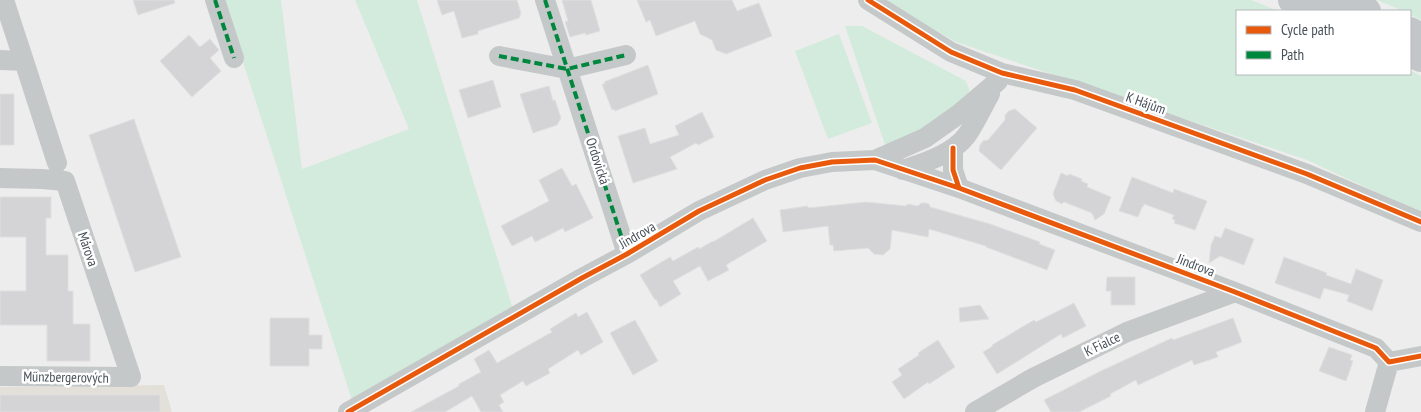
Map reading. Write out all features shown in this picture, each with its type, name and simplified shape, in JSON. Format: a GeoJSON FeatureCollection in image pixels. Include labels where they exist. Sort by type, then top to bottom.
{"type":"FeatureCollection","features":[{"type":"Feature","properties":{"kind":"main road"},"geometry":{"type":"LineString","coordinates":[[1292,0],[1317,10]]}},
{"type":"Feature","properties":{"kind":"main road"},"geometry":{"type":"LineString","coordinates":[[1340,0],[1364,10]]}},
{"type":"Feature","properties":{"kind":"street"},"geometry":{"type":"LineString","coordinates":[[4,0],[57,163]]}},
{"type":"Feature","properties":{"kind":"street"},"geometry":{"type":"LineString","coordinates":[[215,0],[234,58]]}},
{"type":"Feature","properties":{"kind":"street","name":"Ordovická"},"geometry":{"type":"LineString","coordinates":[[545,0],[628,254]]}},
{"type":"Feature","properties":{"kind":"street","name":"K Hájům"},"geometry":{"type":"LineString","coordinates":[[868,0],[951,52],[1000,77],[1075,90],[1307,174],[1421,222]]}},
{"type":"Feature","properties":{"kind":"street"},"geometry":{"type":"LineString","coordinates":[[499,56],[567,69],[626,54]]}},
{"type":"Feature","properties":{"kind":"street"},"geometry":{"type":"LineString","coordinates":[[0,60],[24,61]]}},
{"type":"Feature","properties":{"kind":"street"},"geometry":{"type":"LineString","coordinates":[[903,170],[930,162],[953,148],[966,137],[1000,77]]}},
{"type":"Feature","properties":{"kind":"street","name":"Jindrova"},"geometry":{"type":"LineString","coordinates":[[348,412],[582,278],[628,254],[699,211],[765,180],[800,168],[832,162],[876,160],[925,138],[959,114],[1000,77]]}},
{"type":"Feature","properties":{"kind":"street"},"geometry":{"type":"LineString","coordinates":[[953,148],[953,170],[958,188]]}},
{"type":"Feature","properties":{"kind":"street","name":"Jindrova"},"geometry":{"type":"LineString","coordinates":[[876,160],[958,188],[1235,292],[1376,348],[1389,362]]}},
{"type":"Feature","properties":{"kind":"street","name":"Márova"},"geometry":{"type":"LineString","coordinates":[[0,178],[65,181],[131,378]]}},
{"type":"Feature","properties":{"kind":"street","name":"K Fialce"},"geometry":{"type":"LineString","coordinates":[[975,412],[1033,378],[1127,332],[1235,292]]}},
{"type":"Feature","properties":{"kind":"street"},"geometry":{"type":"LineString","coordinates":[[1375,412],[1389,362],[1421,356]]}},
{"type":"Feature","properties":{"kind":"street","name":"Münzbergerových"},"geometry":{"type":"LineString","coordinates":[[0,376],[131,378]]}},
{"type":"Feature","properties":{"kind":"shaded area"},"geometry":{"type":"Polygon","coordinates":[[[164,385],[172,412],[0,412],[0,387],[164,385]]]}},
{"type":"Feature","properties":{"kind":"green space"},"geometry":{"type":"Polygon","coordinates":[[[223,0],[281,0],[302,169],[409,129],[355,0],[417,0],[513,309],[352,400],[223,0]]]}},
{"type":"Feature","properties":{"kind":"green space"},"geometry":{"type":"Polygon","coordinates":[[[886,0],[1251,0],[1276,10],[1236,10],[1236,75],[1411,75],[1411,71],[1421,76],[1421,213],[1307,160],[956,42],[908,15],[886,0]]]}},
{"type":"Feature","properties":{"kind":"green space"},"geometry":{"type":"Polygon","coordinates":[[[1377,0],[1421,0],[1421,20],[1411,15],[1411,10],[1401,10],[1377,0]]]}},
{"type":"Feature","properties":{"kind":"green space"},"geometry":{"type":"Polygon","coordinates":[[[845,26],[862,26],[966,81],[970,99],[917,138],[885,145],[845,26]]]}},
{"type":"Feature","properties":{"kind":"green space"},"geometry":{"type":"Polygon","coordinates":[[[839,34],[872,123],[828,139],[795,51],[839,34]]]}},
{"type":"Feature","properties":{"kind":"building"},"geometry":{"type":"Polygon","coordinates":[[[133,0],[174,0],[175,3],[138,15],[133,0]]]}},
{"type":"Feature","properties":{"kind":"building"},"geometry":{"type":"Polygon","coordinates":[[[437,0],[517,0],[521,13],[519,18],[478,31],[478,34],[462,38],[454,11],[442,15],[437,0]]]}},
{"type":"Feature","properties":{"kind":"building"},"geometry":{"type":"Polygon","coordinates":[[[562,0],[591,0],[600,31],[570,37],[565,22],[568,21],[562,0]]]}},
{"type":"Feature","properties":{"kind":"building"},"geometry":{"type":"Polygon","coordinates":[[[637,0],[732,0],[737,11],[759,3],[772,36],[726,54],[716,50],[712,40],[700,34],[695,21],[656,36],[650,20],[646,22],[637,0]]]}},
{"type":"Feature","properties":{"kind":"building"},"geometry":{"type":"Polygon","coordinates":[[[189,35],[200,47],[210,39],[219,50],[210,58],[221,71],[192,97],[160,61],[189,35]]]}},
{"type":"Feature","properties":{"kind":"building"},"geometry":{"type":"Polygon","coordinates":[[[648,65],[658,94],[615,111],[614,109],[612,110],[602,84],[648,65]]]}},
{"type":"Feature","properties":{"kind":"building"},"geometry":{"type":"Polygon","coordinates":[[[493,80],[501,107],[468,118],[459,90],[493,80]]]}},
{"type":"Feature","properties":{"kind":"building"},"geometry":{"type":"Polygon","coordinates":[[[549,86],[553,101],[555,100],[561,118],[557,125],[533,133],[520,94],[549,86]]]}},
{"type":"Feature","properties":{"kind":"building"},"geometry":{"type":"Polygon","coordinates":[[[0,94],[14,94],[14,145],[0,145],[0,94]]]}},
{"type":"Feature","properties":{"kind":"building"},"geometry":{"type":"Polygon","coordinates":[[[1015,109],[1037,128],[1001,170],[979,151],[980,145],[983,141],[988,140],[1005,120],[1005,115],[1015,109]]]}},
{"type":"Feature","properties":{"kind":"building"},"geometry":{"type":"Polygon","coordinates":[[[702,112],[714,137],[698,145],[696,143],[670,157],[677,169],[633,183],[618,136],[645,128],[650,144],[679,135],[675,126],[702,112]]]}},
{"type":"Feature","properties":{"kind":"building"},"geometry":{"type":"Polygon","coordinates":[[[134,119],[181,257],[135,272],[89,135],[134,119]]]}},
{"type":"Feature","properties":{"kind":"building"},"geometry":{"type":"Polygon","coordinates":[[[562,168],[572,186],[576,184],[593,218],[565,232],[563,228],[535,242],[532,236],[512,246],[501,226],[549,201],[539,180],[562,168]]]}},
{"type":"Feature","properties":{"kind":"building"},"geometry":{"type":"Polygon","coordinates":[[[1061,173],[1082,179],[1081,181],[1088,184],[1087,187],[1111,197],[1104,214],[1095,220],[1092,213],[1064,202],[1062,204],[1056,201],[1053,194],[1061,173]]]}},
{"type":"Feature","properties":{"kind":"building"},"geometry":{"type":"Polygon","coordinates":[[[1132,177],[1173,193],[1174,189],[1207,201],[1195,230],[1174,223],[1175,220],[1172,219],[1174,215],[1144,204],[1138,217],[1119,211],[1132,177]]]}},
{"type":"Feature","properties":{"kind":"building"},"geometry":{"type":"Polygon","coordinates":[[[0,197],[51,197],[51,218],[46,218],[46,255],[68,255],[68,291],[73,291],[73,324],[90,324],[90,361],[47,361],[47,325],[0,325],[0,291],[26,291],[26,237],[0,237],[0,197]]]}},
{"type":"Feature","properties":{"kind":"building"},"geometry":{"type":"Polygon","coordinates":[[[866,202],[906,206],[907,204],[918,206],[921,203],[929,204],[930,207],[990,224],[1040,242],[1039,244],[1055,250],[1047,270],[986,246],[929,229],[928,237],[892,230],[890,249],[883,255],[874,254],[868,248],[834,251],[833,245],[830,245],[828,226],[783,232],[780,210],[866,202]]]}},
{"type":"Feature","properties":{"kind":"building"},"geometry":{"type":"Polygon","coordinates":[[[753,218],[767,241],[726,265],[729,270],[708,281],[700,266],[673,281],[681,294],[660,307],[640,275],[670,257],[673,261],[698,247],[699,249],[713,242],[753,218]]]}},
{"type":"Feature","properties":{"kind":"building"},"geometry":{"type":"Polygon","coordinates":[[[1225,228],[1254,239],[1244,265],[1220,256],[1209,263],[1211,245],[1215,236],[1221,238],[1225,228]]]}},
{"type":"Feature","properties":{"kind":"building"},"geometry":{"type":"Polygon","coordinates":[[[1284,257],[1351,284],[1356,269],[1383,280],[1372,311],[1347,301],[1349,295],[1324,288],[1320,299],[1275,283],[1284,257]]]}},
{"type":"Feature","properties":{"kind":"building"},"geometry":{"type":"Polygon","coordinates":[[[1107,277],[1135,277],[1135,305],[1111,305],[1111,291],[1106,291],[1107,277]]]}},
{"type":"Feature","properties":{"kind":"building"},"geometry":{"type":"Polygon","coordinates":[[[1074,303],[1086,326],[1063,338],[1061,334],[997,374],[983,352],[1034,320],[1036,322],[1074,303]]]}},
{"type":"Feature","properties":{"kind":"building"},"geometry":{"type":"Polygon","coordinates":[[[980,305],[989,319],[960,322],[959,308],[980,305]]]}},
{"type":"Feature","properties":{"kind":"building"},"geometry":{"type":"Polygon","coordinates":[[[587,312],[603,342],[581,355],[578,350],[548,369],[550,373],[526,386],[523,381],[500,395],[504,402],[499,405],[503,412],[481,412],[472,396],[445,412],[411,412],[481,372],[474,359],[489,350],[497,363],[552,332],[550,329],[576,313],[578,317],[587,312]]]}},
{"type":"Feature","properties":{"kind":"building"},"geometry":{"type":"Polygon","coordinates":[[[270,318],[309,318],[309,335],[322,335],[322,349],[309,349],[309,366],[270,366],[270,318]]]}},
{"type":"Feature","properties":{"kind":"building"},"geometry":{"type":"Polygon","coordinates":[[[1233,318],[1242,342],[1216,352],[1218,357],[1194,365],[1192,360],[1138,385],[1136,380],[1110,394],[1111,396],[1079,412],[1051,412],[1044,400],[1172,338],[1173,340],[1233,318]]]}},
{"type":"Feature","properties":{"kind":"building"},"geometry":{"type":"Polygon","coordinates":[[[635,320],[658,361],[633,375],[610,333],[635,320]]]}},
{"type":"Feature","properties":{"kind":"building"},"geometry":{"type":"Polygon","coordinates":[[[938,340],[955,367],[929,384],[928,382],[904,399],[892,382],[902,375],[898,369],[938,340]]]}},
{"type":"Feature","properties":{"kind":"building"},"geometry":{"type":"Polygon","coordinates":[[[1329,347],[1352,355],[1350,360],[1353,361],[1346,381],[1319,371],[1329,347]]]}},
{"type":"Feature","properties":{"kind":"building"},"geometry":{"type":"Polygon","coordinates":[[[0,395],[160,395],[160,412],[0,412],[0,395]]]}},
{"type":"Feature","properties":{"kind":"marked path"},"geometry":{"type":"LineString","coordinates":[[215,0],[234,58]]}},
{"type":"Feature","properties":{"kind":"marked path"},"geometry":{"type":"LineString","coordinates":[[545,0],[627,254]]}},
{"type":"Feature","properties":{"kind":"marked path"},"geometry":{"type":"LineString","coordinates":[[499,56],[567,69],[626,55]]}},
{"type":"Feature","properties":{"kind":"cycle path"},"geometry":{"type":"LineString","coordinates":[[868,0],[951,52],[1002,73],[1075,90],[1307,174],[1421,222]]}},
{"type":"Feature","properties":{"kind":"cycle path"},"geometry":{"type":"LineString","coordinates":[[953,148],[953,170],[959,188],[1235,292],[1376,348],[1389,362],[1421,356]]}},
{"type":"Feature","properties":{"kind":"cycle path"},"geometry":{"type":"LineString","coordinates":[[348,412],[627,254],[699,211],[765,180],[800,168],[832,162],[875,160],[959,188]]}}]}
